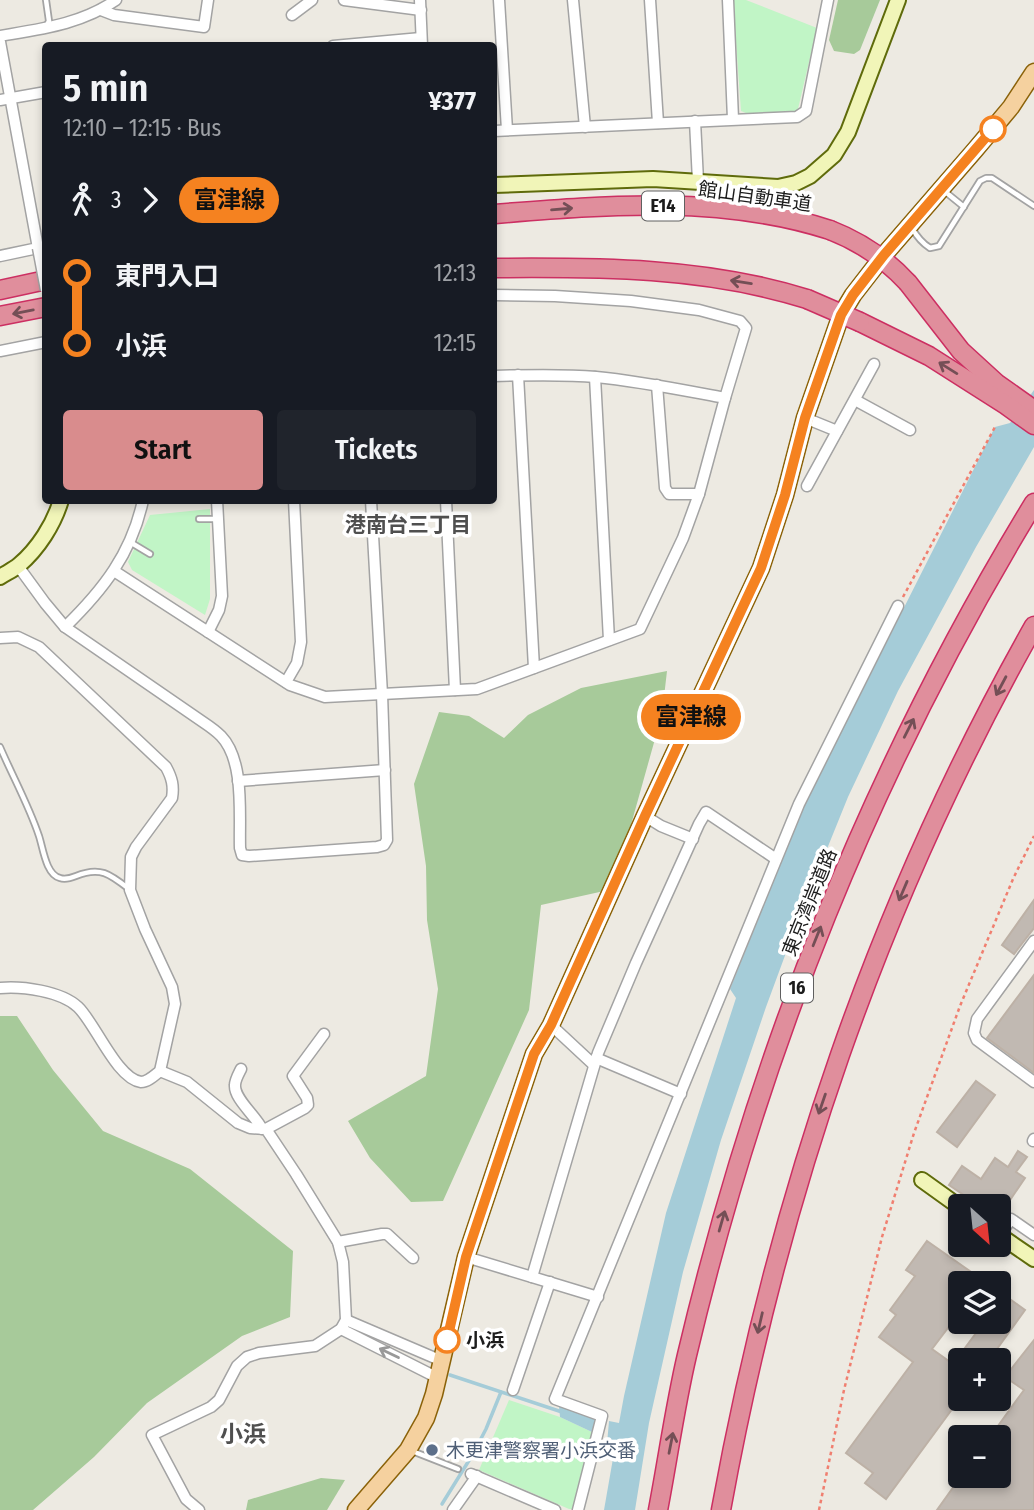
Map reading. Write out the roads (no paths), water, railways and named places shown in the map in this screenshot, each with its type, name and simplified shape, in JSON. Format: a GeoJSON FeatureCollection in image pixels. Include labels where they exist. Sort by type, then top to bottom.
{"type":"FeatureCollection","features":[{"type":"Feature","properties":{"kind":"highway","name":"館山自動車道"},"geometry":{"type":"LineString","coordinates":[[497,214],[594,206],[662,206],[758,214],[830,230],[858,242],[878,255],[908,284],[961,351],[996,383],[1009,400]]}},
{"type":"Feature","properties":{"kind":"highway"},"geometry":{"type":"LineString","coordinates":[[497,268],[610,269],[693,275],[782,291],[860,323],[929,356],[1009,400],[1034,410]]}},
{"type":"Feature","properties":{"kind":"highway"},"geometry":{"type":"LineString","coordinates":[[0,290],[42,281]]}},
{"type":"Feature","properties":{"kind":"highway"},"geometry":{"type":"LineString","coordinates":[[0,316],[42,308]]}},
{"type":"Feature","properties":{"kind":"highway"},"geometry":{"type":"LineString","coordinates":[[1009,400],[1034,425]]}},
{"type":"Feature","properties":{"kind":"highway","name":"東京湾岸道路"},"geometry":{"type":"LineString","coordinates":[[659,1510],[687,1357],[712,1257],[740,1159],[786,1017],[840,878],[902,744],[979,596],[1034,503]]}},
{"type":"Feature","properties":{"kind":"highway"},"geometry":{"type":"LineString","coordinates":[[721,1510],[767,1292],[805,1158],[838,1058],[877,954],[925,842],[987,712],[1034,626]]}},
{"type":"Feature","properties":{"kind":"main road"},"geometry":{"type":"LineString","coordinates":[[356,1510],[408,1450],[426,1418],[466,1257],[534,1054],[551,1025],[761,568],[785,495],[805,418],[841,315],[868,275],[1011,107],[1034,72]]}},
{"type":"Feature","properties":{"kind":"street"},"geometry":{"type":"LineString","coordinates":[[0,36],[79,20],[98,6],[116,0]]}},
{"type":"Feature","properties":{"kind":"street"},"geometry":{"type":"LineString","coordinates":[[98,6],[114,15],[204,27],[208,0]]}},
{"type":"Feature","properties":{"kind":"street"},"geometry":{"type":"LineString","coordinates":[[292,15],[312,0]]}},
{"type":"Feature","properties":{"kind":"street"},"geometry":{"type":"LineString","coordinates":[[344,0],[421,5],[422,42]]}},
{"type":"Feature","properties":{"kind":"street"},"geometry":{"type":"LineString","coordinates":[[499,0],[507,130]]}},
{"type":"Feature","properties":{"kind":"street"},"geometry":{"type":"LineString","coordinates":[[573,0],[585,127]]}},
{"type":"Feature","properties":{"kind":"street"},"geometry":{"type":"LineString","coordinates":[[650,0],[658,123]]}},
{"type":"Feature","properties":{"kind":"street"},"geometry":{"type":"LineString","coordinates":[[728,0],[733,119]]}},
{"type":"Feature","properties":{"kind":"street"},"geometry":{"type":"LineString","coordinates":[[497,131],[797,117],[806,111],[828,0]]}},
{"type":"Feature","properties":{"kind":"street"},"geometry":{"type":"LineString","coordinates":[[497,185],[653,179],[778,187],[796,183],[821,169],[834,155],[848,132],[898,0]]}},
{"type":"Feature","properties":{"kind":"street"},"geometry":{"type":"LineString","coordinates":[[0,41],[5,99],[42,247],[0,256]]}},
{"type":"Feature","properties":{"kind":"street"},"geometry":{"type":"LineString","coordinates":[[5,99],[42,93]]}},
{"type":"Feature","properties":{"kind":"street"},"geometry":{"type":"LineString","coordinates":[[695,121],[698,181]]}},
{"type":"Feature","properties":{"kind":"street"},"geometry":{"type":"LineString","coordinates":[[114,571],[286,682],[325,697],[477,689],[640,629],[683,538],[699,494],[746,328],[740,321],[699,310],[631,301],[497,295]]}},
{"type":"Feature","properties":{"kind":"street"},"geometry":{"type":"LineString","coordinates":[[0,351],[42,343]]}},
{"type":"Feature","properties":{"kind":"street"},"geometry":{"type":"LineString","coordinates":[[807,486],[874,364]]}},
{"type":"Feature","properties":{"kind":"street"},"geometry":{"type":"LineString","coordinates":[[517,375],[534,668]]}},
{"type":"Feature","properties":{"kind":"street"},"geometry":{"type":"LineString","coordinates":[[497,376],[595,377],[724,398]]}},
{"type":"Feature","properties":{"kind":"street"},"geometry":{"type":"LineString","coordinates":[[595,377],[609,640]]}},
{"type":"Feature","properties":{"kind":"street"},"geometry":{"type":"LineString","coordinates":[[657,385],[665,488],[669,494],[699,494]]}},
{"type":"Feature","properties":{"kind":"street"},"geometry":{"type":"LineString","coordinates":[[855,400],[910,430]]}},
{"type":"Feature","properties":{"kind":"street"},"geometry":{"type":"LineString","coordinates":[[805,418],[837,431]]}},
{"type":"Feature","properties":{"kind":"street"},"geometry":{"type":"LineString","coordinates":[[0,577],[18,566],[34,550],[47,532],[59,504]]}},
{"type":"Feature","properties":{"kind":"street"},"geometry":{"type":"LineString","coordinates":[[65,627],[91,602],[114,571],[130,542],[142,504]]}},
{"type":"Feature","properties":{"kind":"street"},"geometry":{"type":"LineString","coordinates":[[208,632],[219,610],[222,596],[217,504]]}},
{"type":"Feature","properties":{"kind":"street"},"geometry":{"type":"LineString","coordinates":[[286,682],[297,663],[302,642],[294,504]]}},
{"type":"Feature","properties":{"kind":"street"},"geometry":{"type":"LineString","coordinates":[[18,566],[65,627],[222,737],[237,770],[242,855],[377,847],[384,845],[387,839],[371,504]]}},
{"type":"Feature","properties":{"kind":"street"},"geometry":{"type":"LineString","coordinates":[[446,504],[455,690]]}},
{"type":"Feature","properties":{"kind":"street"},"geometry":{"type":"LineString","coordinates":[[578,1510],[602,1416],[555,1399],[799,804],[898,606]]}},
{"type":"Feature","properties":{"kind":"street"},"geometry":{"type":"LineString","coordinates":[[0,638],[18,636],[40,647],[166,767],[171,777],[172,798],[131,858],[130,890],[172,987],[175,1004],[160,1071],[141,1082],[128,1074],[120,1067],[78,1007],[66,999],[18,987],[0,988]]}},
{"type":"Feature","properties":{"kind":"street"},"geometry":{"type":"LineString","coordinates":[[238,781],[385,770]]}},
{"type":"Feature","properties":{"kind":"street"},"geometry":{"type":"LineString","coordinates":[[532,1277],[595,1061],[636,963],[706,812],[776,859]]}},
{"type":"Feature","properties":{"kind":"street"},"geometry":{"type":"LineString","coordinates":[[645,816],[661,826],[693,839]]}},
{"type":"Feature","properties":{"kind":"street"},"geometry":{"type":"LineString","coordinates":[[1034,941],[977,1019],[974,1033],[977,1040],[1034,1082]]}},
{"type":"Feature","properties":{"kind":"street"},"geometry":{"type":"LineString","coordinates":[[551,1025],[595,1061],[681,1094]]}},
{"type":"Feature","properties":{"kind":"street"},"geometry":{"type":"LineString","coordinates":[[160,1071],[187,1082],[238,1123],[250,1128],[264,1129],[308,1105],[307,1098],[293,1076],[324,1034]]}},
{"type":"Feature","properties":{"kind":"street"},"geometry":{"type":"LineString","coordinates":[[242,1069],[234,1084],[237,1094],[296,1174],[338,1242],[343,1262],[343,1324]]}},
{"type":"Feature","properties":{"kind":"street"},"geometry":{"type":"LineString","coordinates":[[922,1180],[948,1199]]}},
{"type":"Feature","properties":{"kind":"street"},"geometry":{"type":"LineString","coordinates":[[1012,1219],[1034,1235]]}},
{"type":"Feature","properties":{"kind":"street"},"geometry":{"type":"LineString","coordinates":[[338,1242],[387,1234],[413,1258]]}},
{"type":"Feature","properties":{"kind":"street"},"geometry":{"type":"LineString","coordinates":[[1012,1243],[1034,1259]]}},
{"type":"Feature","properties":{"kind":"street"},"geometry":{"type":"LineString","coordinates":[[466,1257],[598,1297]]}},
{"type":"Feature","properties":{"kind":"street"},"geometry":{"type":"LineString","coordinates":[[513,1390],[550,1282]]}},
{"type":"Feature","properties":{"kind":"street"},"geometry":{"type":"LineString","coordinates":[[343,1324],[442,1361]]}},
{"type":"Feature","properties":{"kind":"street"},"geometry":{"type":"LineString","coordinates":[[343,1324],[438,1378]]}},
{"type":"Feature","properties":{"kind":"street"},"geometry":{"type":"LineString","coordinates":[[199,1510],[186,1499],[152,1435],[211,1407],[219,1400],[237,1366],[247,1357],[315,1346],[343,1324]]}},
{"type":"Feature","properties":{"kind":"street"},"geometry":{"type":"LineString","coordinates":[[453,1510],[474,1475],[555,1510]]}},
{"type":"Feature","properties":{"kind":"lane"},"geometry":{"type":"LineString","coordinates":[[44,28],[49,21],[46,0]]}},
{"type":"Feature","properties":{"kind":"lane"},"geometry":{"type":"LineString","coordinates":[[910,225],[924,244],[930,248],[939,246],[980,181],[989,177],[1034,206]]}},
{"type":"Feature","properties":{"kind":"lane"},"geometry":{"type":"LineString","coordinates":[[941,189],[964,207]]}},
{"type":"Feature","properties":{"kind":"lane"},"geometry":{"type":"LineString","coordinates":[[199,519],[218,519]]}},
{"type":"Feature","properties":{"kind":"lane"},"geometry":{"type":"LineString","coordinates":[[130,542],[150,555]]}},
{"type":"Feature","properties":{"kind":"lane"},"geometry":{"type":"LineString","coordinates":[[0,747],[40,837],[46,862],[54,875],[63,879],[87,871],[104,872],[130,890]]}},
{"type":"Feature","properties":{"kind":"lane"},"geometry":{"type":"LineString","coordinates":[[408,1450],[457,1469]]}},
{"type":"Feature","properties":{"kind":"water"},"geometry":{"type":"Polygon","coordinates":[[[1034,390],[1034,447],[898,691],[848,797],[797,923],[721,1140],[683,1272],[649,1423],[635,1510],[604,1510],[615,1447],[607,1444],[609,1421],[619,1423],[666,1213],[736,998],[730,989],[802,810],[995,427],[1010,423],[1034,390]]]}},
{"type":"Feature","properties":{"kind":"water"},"geometry":{"type":"Polygon","coordinates":[[[559,1406],[596,1419],[592,1432],[560,1417],[559,1406]]]}},
{"type":"Feature","properties":{"kind":"waterway"},"geometry":{"type":"LineString","coordinates":[[450,1375],[562,1412]]}},
{"type":"Feature","properties":{"kind":"waterway"},"geometry":{"type":"LineString","coordinates":[[442,1504],[473,1454],[501,1392]]}},
{"type":"Feature","properties":{"kind":"place","name":"小浜"},"geometry":{"type":"Point","coordinates":[447,1340]}},
{"type":"Feature","properties":{"kind":"place","name":"木更津警察署小浜交番"},"geometry":{"type":"Point","coordinates":[432,1450]}},
{"type":"Feature","properties":{"kind":"district","name":"港南台三丁目"},"geometry":{"type":"Point","coordinates":[408,525]}},
{"type":"Feature","properties":{"kind":"district","name":"小浜"},"geometry":{"type":"Point","coordinates":[243,1434]}}]}
